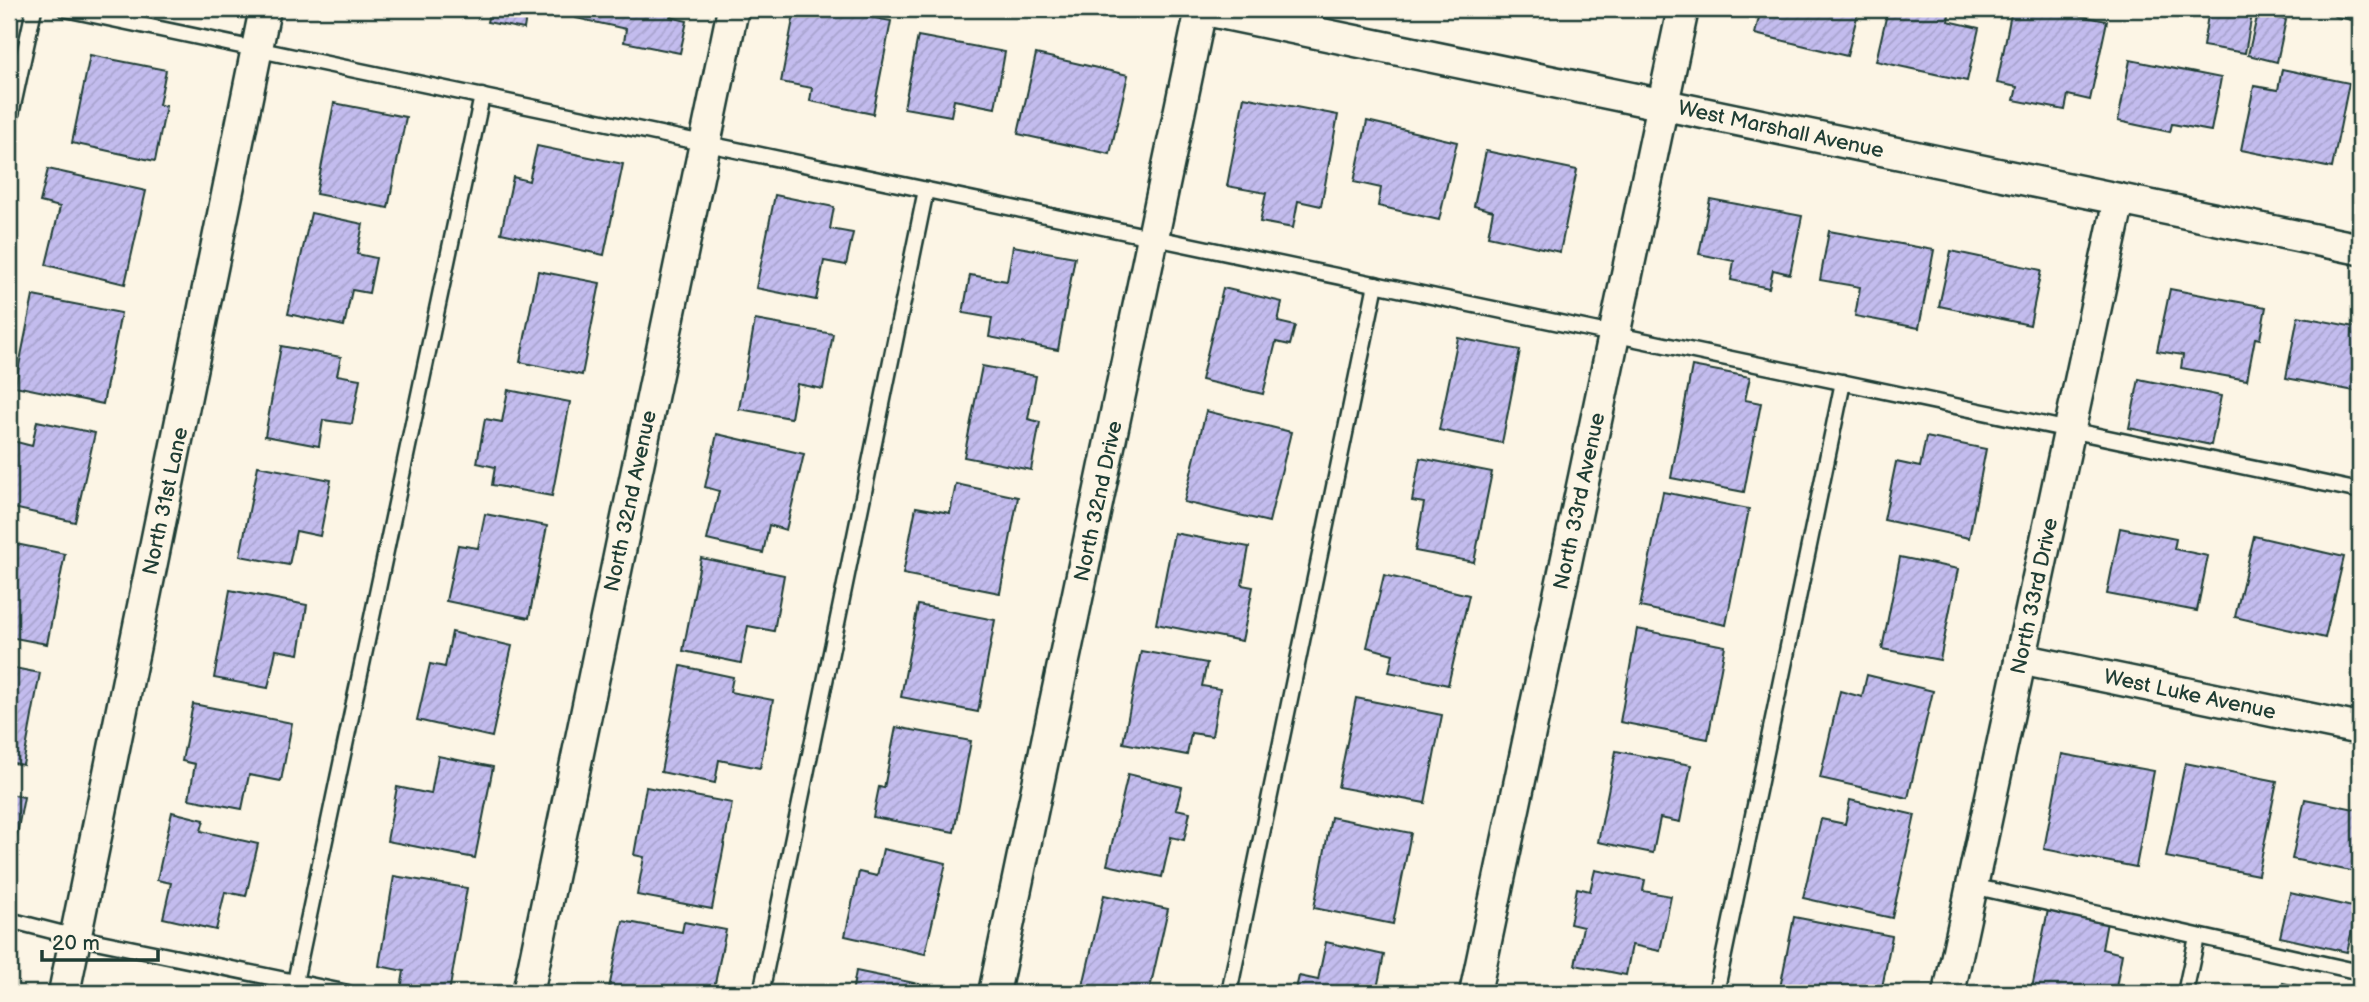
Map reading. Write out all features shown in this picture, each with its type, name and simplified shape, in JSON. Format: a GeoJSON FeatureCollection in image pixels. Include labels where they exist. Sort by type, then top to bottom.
{"type":"FeatureCollection","features":[{"type":"Feature","properties":{"kind":"street","name":"North 31st Lane"},"geometry":{"type":"LineString","coordinates":[[64,993],[265,9]]}},
{"type":"Feature","properties":{"kind":"street","name":"North 32nd Avenue"},"geometry":{"type":"LineString","coordinates":[[528,993],[733,9]]}},
{"type":"Feature","properties":{"kind":"street","name":"West Marshall Avenue"},"geometry":{"type":"LineString","coordinates":[[1201,9],[2360,249]]}},
{"type":"Feature","properties":{"kind":"street","name":"North 32nd Drive"},"geometry":{"type":"LineString","coordinates":[[994,993],[1201,9]]}},
{"type":"Feature","properties":{"kind":"street","name":"North 33rd Avenue"},"geometry":{"type":"LineString","coordinates":[[1475,993],[1683,9]]}},
{"type":"Feature","properties":{"kind":"street","name":"North 33rd Drive"},"geometry":{"type":"LineString","coordinates":[[1949,993],[2119,199]]}},
{"type":"Feature","properties":{"kind":"street","name":"West Luke Avenue"},"geometry":{"type":"LineString","coordinates":[[2020,659],[2360,729]]}},
{"type":"Feature","properties":{"kind":"lane"},"geometry":{"type":"LineString","coordinates":[[9,124],[34,9]]}},
{"type":"Feature","properties":{"kind":"lane"},"geometry":{"type":"LineString","coordinates":[[65,9],[2360,491]]}},
{"type":"Feature","properties":{"kind":"lane"},"geometry":{"type":"LineString","coordinates":[[2339,9],[2360,13]]}},
{"type":"Feature","properties":{"kind":"lane"},"geometry":{"type":"LineString","coordinates":[[295,982],[482,96]]}},
{"type":"Feature","properties":{"kind":"lane"},"geometry":{"type":"LineString","coordinates":[[761,993],[926,190]]}},
{"type":"Feature","properties":{"kind":"lane"},"geometry":{"type":"LineString","coordinates":[[1229,993],[1376,284]]}},
{"type":"Feature","properties":{"kind":"lane"},"geometry":{"type":"LineString","coordinates":[[1717,993],[1843,382]]}},
{"type":"Feature","properties":{"kind":"lane"},"geometry":{"type":"LineString","coordinates":[[1972,886],[2360,972]]}},
{"type":"Feature","properties":{"kind":"lane"},"geometry":{"type":"LineString","coordinates":[[9,920],[76,937],[348,993]]}},
{"type":"Feature","properties":{"kind":"lane"},"geometry":{"type":"LineString","coordinates":[[2185,993],[2197,937]]}},
{"type":"Feature","properties":{"kind":"building"},"geometry":{"type":"Polygon","coordinates":[[[490,9],[548,9],[547,14],[527,10],[524,29],[487,22],[490,9]]]}},
{"type":"Feature","properties":{"kind":"building"},"geometry":{"type":"Polygon","coordinates":[[[577,9],[672,9],[670,17],[687,21],[680,53],[624,42],[626,29],[576,18],[577,9]]]}},
{"type":"Feature","properties":{"kind":"building"},"geometry":{"type":"Polygon","coordinates":[[[795,9],[825,9],[891,21],[873,114],[810,101],[812,88],[781,82],[795,9]]]}},
{"type":"Feature","properties":{"kind":"building"},"geometry":{"type":"Polygon","coordinates":[[[1583,9],[1610,9],[1609,15],[1583,9]]]}},
{"type":"Feature","properties":{"kind":"building"},"geometry":{"type":"Polygon","coordinates":[[[1761,9],[1859,9],[1847,56],[1755,34],[1761,9]]]}},
{"type":"Feature","properties":{"kind":"building"},"geometry":{"type":"Polygon","coordinates":[[[1888,9],[1950,9],[1948,21],[1979,28],[1967,81],[1876,61],[1888,9]]]}},
{"type":"Feature","properties":{"kind":"building"},"geometry":{"type":"Polygon","coordinates":[[[2012,9],[2082,9],[2081,16],[2107,21],[2090,100],[2068,95],[2065,110],[2014,100],[2017,87],[1997,83],[2012,9]]]}},
{"type":"Feature","properties":{"kind":"building"},"geometry":{"type":"Polygon","coordinates":[[[2209,9],[2253,9],[2245,53],[2203,46],[2209,9]]]}},
{"type":"Feature","properties":{"kind":"building"},"geometry":{"type":"Polygon","coordinates":[[[2258,13],[2286,20],[2277,62],[2248,55],[2258,13]]]}},
{"type":"Feature","properties":{"kind":"building"},"geometry":{"type":"Polygon","coordinates":[[[918,36],[1005,52],[995,108],[954,100],[951,116],[904,108],[918,36]]]}},
{"type":"Feature","properties":{"kind":"building"},"geometry":{"type":"Polygon","coordinates":[[[1036,54],[1128,75],[1110,154],[1018,134],[1036,54]]]}},
{"type":"Feature","properties":{"kind":"building"},"geometry":{"type":"Polygon","coordinates":[[[90,55],[166,70],[159,105],[166,106],[155,161],[72,143],[90,55]]]}},
{"type":"Feature","properties":{"kind":"building"},"geometry":{"type":"Polygon","coordinates":[[[2130,60],[2221,78],[2211,131],[2172,124],[2170,132],[2118,121],[2130,60]]]}},
{"type":"Feature","properties":{"kind":"building"},"geometry":{"type":"Polygon","coordinates":[[[2282,69],[2349,83],[2332,168],[2241,150],[2254,86],[2278,90],[2282,69]]]}},
{"type":"Feature","properties":{"kind":"building"},"geometry":{"type":"Polygon","coordinates":[[[1244,97],[1338,115],[1321,206],[1298,201],[1293,228],[1260,222],[1266,193],[1227,186],[1244,97]]]}},
{"type":"Feature","properties":{"kind":"building"},"geometry":{"type":"Polygon","coordinates":[[[334,103],[406,117],[388,208],[316,194],[334,103]]]}},
{"type":"Feature","properties":{"kind":"building"},"geometry":{"type":"Polygon","coordinates":[[[1367,121],[1457,142],[1439,220],[1378,206],[1381,188],[1354,182],[1367,121]]]}},
{"type":"Feature","properties":{"kind":"building"},"geometry":{"type":"Polygon","coordinates":[[[537,146],[623,164],[604,255],[501,233],[513,177],[529,181],[537,146]]]}},
{"type":"Feature","properties":{"kind":"building"},"geometry":{"type":"Polygon","coordinates":[[[1486,151],[1577,170],[1560,252],[1488,236],[1493,211],[1474,206],[1486,151]]]}},
{"type":"Feature","properties":{"kind":"building"},"geometry":{"type":"Polygon","coordinates":[[[48,169],[146,191],[125,284],[46,265],[60,207],[40,202],[48,169]]]}},
{"type":"Feature","properties":{"kind":"building"},"geometry":{"type":"Polygon","coordinates":[[[775,195],[834,207],[830,229],[853,233],[846,265],[824,261],[816,300],[756,288],[775,195]]]}},
{"type":"Feature","properties":{"kind":"building"},"geometry":{"type":"Polygon","coordinates":[[[1710,199],[1802,216],[1790,274],[1773,270],[1769,288],[1731,280],[1734,261],[1699,254],[1710,199]]]}},
{"type":"Feature","properties":{"kind":"building"},"geometry":{"type":"Polygon","coordinates":[[[311,213],[363,224],[357,254],[376,258],[369,293],[352,290],[344,326],[288,314],[311,213]]]}},
{"type":"Feature","properties":{"kind":"building"},"geometry":{"type":"Polygon","coordinates":[[[1829,231],[1934,250],[1919,328],[1855,316],[1860,287],[1820,280],[1829,231]]]}},
{"type":"Feature","properties":{"kind":"building"},"geometry":{"type":"Polygon","coordinates":[[[1013,246],[1075,257],[1058,350],[989,337],[992,318],[963,313],[970,275],[1007,281],[1013,246]]]}},
{"type":"Feature","properties":{"kind":"building"},"geometry":{"type":"Polygon","coordinates":[[[1951,251],[2041,270],[2030,325],[1939,306],[1951,251]]]}},
{"type":"Feature","properties":{"kind":"building"},"geometry":{"type":"Polygon","coordinates":[[[538,271],[600,283],[582,375],[520,362],[538,271]]]}},
{"type":"Feature","properties":{"kind":"building"},"geometry":{"type":"Polygon","coordinates":[[[1223,288],[1282,302],[1278,322],[1295,326],[1290,345],[1276,342],[1263,394],[1201,380],[1223,288]]]}},
{"type":"Feature","properties":{"kind":"building"},"geometry":{"type":"Polygon","coordinates":[[[2170,289],[2266,307],[2260,339],[2255,338],[2247,380],[2181,368],[2183,355],[2157,351],[2170,289]]]}},
{"type":"Feature","properties":{"kind":"building"},"geometry":{"type":"Polygon","coordinates":[[[33,296],[121,313],[103,404],[15,386],[33,296]]]}},
{"type":"Feature","properties":{"kind":"building"},"geometry":{"type":"Polygon","coordinates":[[[2298,316],[2360,328],[2360,392],[2286,378],[2298,316]]]}},
{"type":"Feature","properties":{"kind":"building"},"geometry":{"type":"Polygon","coordinates":[[[755,320],[833,334],[823,389],[797,384],[791,418],[739,409],[755,320]]]}},
{"type":"Feature","properties":{"kind":"building"},"geometry":{"type":"Polygon","coordinates":[[[1458,338],[1520,350],[1502,443],[1439,430],[1458,338]]]}},
{"type":"Feature","properties":{"kind":"building"},"geometry":{"type":"Polygon","coordinates":[[[281,346],[341,357],[337,375],[360,379],[352,424],[323,420],[319,446],[265,436],[281,346]]]}},
{"type":"Feature","properties":{"kind":"building"},"geometry":{"type":"Polygon","coordinates":[[[982,366],[1036,376],[1028,419],[1040,422],[1031,470],[964,457],[982,366]]]}},
{"type":"Feature","properties":{"kind":"building"},"geometry":{"type":"Polygon","coordinates":[[[1692,366],[1750,377],[1745,400],[1761,403],[1744,492],[1671,478],[1692,366]]]}},
{"type":"Feature","properties":{"kind":"building"},"geometry":{"type":"Polygon","coordinates":[[[2139,379],[2221,396],[2211,445],[2129,428],[2139,379]]]}},
{"type":"Feature","properties":{"kind":"building"},"geometry":{"type":"Polygon","coordinates":[[[508,390],[570,402],[552,496],[492,485],[495,467],[477,463],[485,419],[502,422],[508,390]]]}},
{"type":"Feature","properties":{"kind":"building"},"geometry":{"type":"Polygon","coordinates":[[[1206,411],[1291,432],[1269,522],[1184,502],[1206,411]]]}},
{"type":"Feature","properties":{"kind":"building"},"geometry":{"type":"Polygon","coordinates":[[[37,421],[95,433],[75,522],[9,507],[9,440],[32,446],[37,421]]]}},
{"type":"Feature","properties":{"kind":"building"},"geometry":{"type":"Polygon","coordinates":[[[717,434],[804,454],[786,530],[769,525],[763,553],[707,540],[719,491],[705,487],[717,434]]]}},
{"type":"Feature","properties":{"kind":"building"},"geometry":{"type":"Polygon","coordinates":[[[1926,437],[1986,449],[1969,538],[1884,520],[1896,462],[1920,467],[1926,437]]]}},
{"type":"Feature","properties":{"kind":"building"},"geometry":{"type":"Polygon","coordinates":[[[1420,458],[1492,472],[1474,562],[1415,551],[1424,503],[1412,501],[1420,458]]]}},
{"type":"Feature","properties":{"kind":"building"},"geometry":{"type":"Polygon","coordinates":[[[258,466],[331,480],[320,536],[296,531],[289,565],[240,556],[258,466]]]}},
{"type":"Feature","properties":{"kind":"building"},"geometry":{"type":"Polygon","coordinates":[[[956,484],[1018,497],[1000,593],[903,574],[916,507],[950,513],[956,484]]]}},
{"type":"Feature","properties":{"kind":"building"},"geometry":{"type":"Polygon","coordinates":[[[1663,492],[1749,509],[1726,625],[1640,607],[1663,492]]]}},
{"type":"Feature","properties":{"kind":"building"},"geometry":{"type":"Polygon","coordinates":[[[485,514],[547,526],[529,618],[446,601],[458,545],[478,548],[485,514]]]}},
{"type":"Feature","properties":{"kind":"building"},"geometry":{"type":"Polygon","coordinates":[[[2120,528],[2176,539],[2174,549],[2208,556],[2197,611],[2107,594],[2120,528]]]}},
{"type":"Feature","properties":{"kind":"building"},"geometry":{"type":"Polygon","coordinates":[[[1174,533],[1249,547],[1242,585],[1253,587],[1242,641],[1156,624],[1174,533]]]}},
{"type":"Feature","properties":{"kind":"building"},"geometry":{"type":"Polygon","coordinates":[[[2254,536],[2344,557],[2325,638],[2235,617],[2254,536]]]}},
{"type":"Feature","properties":{"kind":"building"},"geometry":{"type":"Polygon","coordinates":[[[11,543],[65,554],[47,644],[9,637],[11,543]]]}},
{"type":"Feature","properties":{"kind":"building"},"geometry":{"type":"Polygon","coordinates":[[[1900,557],[1958,569],[1940,660],[1882,649],[1900,557]]]}},
{"type":"Feature","properties":{"kind":"building"},"geometry":{"type":"Polygon","coordinates":[[[701,558],[784,575],[774,631],[748,626],[741,663],[683,651],[701,558]]]}},
{"type":"Feature","properties":{"kind":"building"},"geometry":{"type":"Polygon","coordinates":[[[1384,575],[1469,595],[1448,685],[1389,672],[1393,654],[1367,647],[1384,575]]]}},
{"type":"Feature","properties":{"kind":"building"},"geometry":{"type":"Polygon","coordinates":[[[230,590],[307,605],[299,654],[276,650],[268,688],[214,678],[230,590]]]}},
{"type":"Feature","properties":{"kind":"building"},"geometry":{"type":"Polygon","coordinates":[[[918,605],[995,620],[978,712],[901,697],[918,605]]]}},
{"type":"Feature","properties":{"kind":"building"},"geometry":{"type":"Polygon","coordinates":[[[1637,629],[1725,646],[1708,739],[1620,722],[1637,629]]]}},
{"type":"Feature","properties":{"kind":"building"},"geometry":{"type":"Polygon","coordinates":[[[452,632],[512,646],[492,737],[417,720],[430,664],[445,667],[452,632]]]}},
{"type":"Feature","properties":{"kind":"building"},"geometry":{"type":"Polygon","coordinates":[[[1141,651],[1207,663],[1202,686],[1220,689],[1212,736],[1191,733],[1187,755],[1123,743],[1141,651]]]}},
{"type":"Feature","properties":{"kind":"building"},"geometry":{"type":"Polygon","coordinates":[[[681,666],[733,677],[730,692],[773,700],[760,768],[719,760],[715,783],[661,772],[681,666]]]}},
{"type":"Feature","properties":{"kind":"building"},"geometry":{"type":"Polygon","coordinates":[[[9,667],[40,673],[23,765],[9,762],[9,667]]]}},
{"type":"Feature","properties":{"kind":"building"},"geometry":{"type":"Polygon","coordinates":[[[1867,675],[1933,691],[1908,798],[1820,778],[1840,691],[1862,697],[1867,675]]]}},
{"type":"Feature","properties":{"kind":"building"},"geometry":{"type":"Polygon","coordinates":[[[1356,698],[1442,715],[1425,803],[1338,787],[1356,698]]]}},
{"type":"Feature","properties":{"kind":"building"},"geometry":{"type":"Polygon","coordinates":[[[193,704],[292,723],[281,781],[249,775],[242,809],[189,799],[195,764],[182,761],[193,704]]]}},
{"type":"Feature","properties":{"kind":"building"},"geometry":{"type":"Polygon","coordinates":[[[896,727],[971,741],[954,832],[873,817],[879,787],[884,788],[896,727]]]}},
{"type":"Feature","properties":{"kind":"building"},"geometry":{"type":"Polygon","coordinates":[[[1616,751],[1691,765],[1680,822],[1660,818],[1653,853],[1598,842],[1616,751]]]}},
{"type":"Feature","properties":{"kind":"building"},"geometry":{"type":"Polygon","coordinates":[[[2062,754],[2154,771],[2136,867],[2044,849],[2062,754]]]}},
{"type":"Feature","properties":{"kind":"building"},"geometry":{"type":"Polygon","coordinates":[[[438,756],[493,767],[475,858],[387,841],[397,787],[431,794],[438,756]]]}},
{"type":"Feature","properties":{"kind":"building"},"geometry":{"type":"Polygon","coordinates":[[[2185,763],[2277,781],[2258,875],[2166,857],[2185,763]]]}},
{"type":"Feature","properties":{"kind":"building"},"geometry":{"type":"Polygon","coordinates":[[[1128,774],[1182,787],[1176,809],[1190,812],[1184,840],[1171,837],[1162,877],[1107,865],[1128,774]]]}},
{"type":"Feature","properties":{"kind":"building"},"geometry":{"type":"Polygon","coordinates":[[[646,787],[732,803],[712,909],[637,895],[644,857],[634,855],[646,787]]]}},
{"type":"Feature","properties":{"kind":"building"},"geometry":{"type":"Polygon","coordinates":[[[9,794],[24,797],[9,876],[9,794]]]}},
{"type":"Feature","properties":{"kind":"building"},"geometry":{"type":"Polygon","coordinates":[[[2305,799],[2360,810],[2360,873],[2292,859],[2305,799]]]}},
{"type":"Feature","properties":{"kind":"building"},"geometry":{"type":"Polygon","coordinates":[[[1850,800],[1915,815],[1892,918],[1803,898],[1821,819],[1845,824],[1850,800]]]}},
{"type":"Feature","properties":{"kind":"building"},"geometry":{"type":"Polygon","coordinates":[[[172,812],[204,820],[201,831],[258,844],[246,896],[225,892],[216,930],[163,918],[171,883],[157,880],[172,812]]]}},
{"type":"Feature","properties":{"kind":"building"},"geometry":{"type":"Polygon","coordinates":[[[1331,817],[1411,833],[1393,924],[1314,908],[1331,817]]]}},
{"type":"Feature","properties":{"kind":"building"},"geometry":{"type":"Polygon","coordinates":[[[883,849],[946,863],[925,954],[845,936],[859,872],[877,876],[883,849]]]}},
{"type":"Feature","properties":{"kind":"building"},"geometry":{"type":"Polygon","coordinates":[[[1595,870],[1645,880],[1643,891],[1671,896],[1660,951],[1632,945],[1626,975],[1575,965],[1583,927],[1570,924],[1577,888],[1590,891],[1595,870]]]}},
{"type":"Feature","properties":{"kind":"building"},"geometry":{"type":"Polygon","coordinates":[[[394,876],[467,888],[449,993],[401,989],[404,971],[379,966],[394,876]]]}},
{"type":"Feature","properties":{"kind":"building"},"geometry":{"type":"Polygon","coordinates":[[[2290,893],[2357,908],[2347,952],[2280,937],[2290,893]]]}},
{"type":"Feature","properties":{"kind":"building"},"geometry":{"type":"Polygon","coordinates":[[[1104,895],[1168,909],[1149,993],[1118,993],[1083,986],[1104,895]]]}},
{"type":"Feature","properties":{"kind":"building"},"geometry":{"type":"Polygon","coordinates":[[[2048,910],[2107,922],[2102,949],[2122,954],[2115,993],[2031,993],[2048,910]]]}},
{"type":"Feature","properties":{"kind":"building"},"geometry":{"type":"Polygon","coordinates":[[[1794,917],[1892,936],[1881,993],[1779,993],[1794,917]]]}},
{"type":"Feature","properties":{"kind":"building"},"geometry":{"type":"Polygon","coordinates":[[[623,921],[682,932],[684,922],[726,930],[713,993],[608,993],[623,921]]]}},
{"type":"Feature","properties":{"kind":"building"},"geometry":{"type":"Polygon","coordinates":[[[1326,942],[1384,955],[1376,993],[1295,993],[1299,976],[1318,980],[1326,942]]]}},
{"type":"Feature","properties":{"kind":"building"},"geometry":{"type":"Polygon","coordinates":[[[856,971],[919,984],[917,993],[852,993],[856,971]]]}},
{"type":"Feature","properties":{"kind":"building"},"geometry":{"type":"Polygon","coordinates":[[[2283,983],[2330,993],[2280,993],[2283,983]]]}}]}
